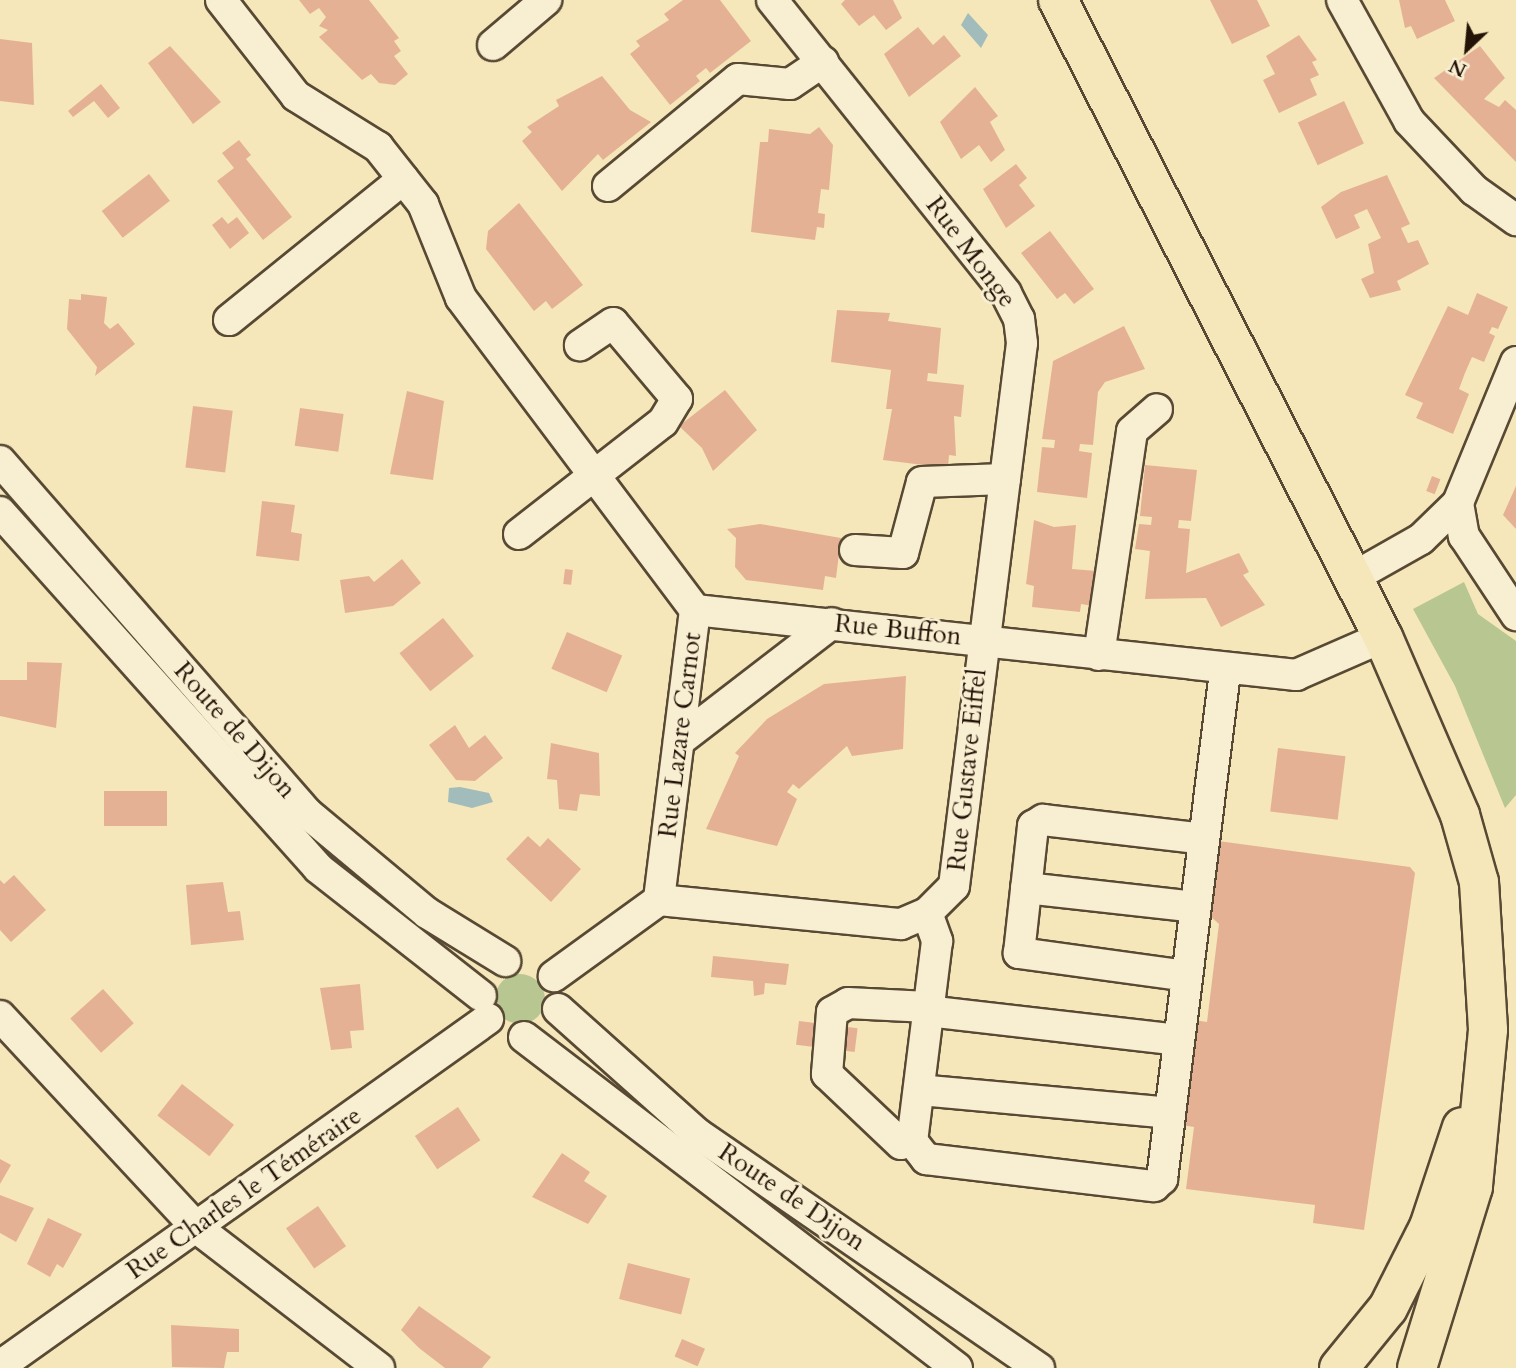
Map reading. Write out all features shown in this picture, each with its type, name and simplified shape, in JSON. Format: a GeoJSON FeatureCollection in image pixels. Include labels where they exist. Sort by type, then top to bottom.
{"type":"FeatureCollection","features":[{"type":"Feature","properties":{"kind":"main road"},"geometry":{"type":"LineString","coordinates":[[1058,0],[1383,637],[1460,815],[1479,882],[1488,1030],[1473,1187],[1418,1368]]}},
{"type":"Feature","properties":{"kind":"main road"},"geometry":{"type":"LineString","coordinates":[[1339,1368],[1388,1308],[1429,1227],[1488,1030]]}},
{"type":"Feature","properties":{"kind":"street","name":"Rue Lazare Carnot"},"geometry":{"type":"LineString","coordinates":[[221,0],[296,96],[378,147],[423,204],[461,298],[596,472],[695,610],[659,900]]}},
{"type":"Feature","properties":{"kind":"street"},"geometry":{"type":"LineString","coordinates":[[493,45],[546,0]]}},
{"type":"Feature","properties":{"kind":"street","name":"Rue Monge"},"geometry":{"type":"LineString","coordinates":[[772,0],[1006,293],[1019,319],[1022,343],[981,638]]}},
{"type":"Feature","properties":{"kind":"street"},"geometry":{"type":"LineString","coordinates":[[1342,0],[1409,121],[1465,181],[1516,220]]}},
{"type":"Feature","properties":{"kind":"street"},"geometry":{"type":"LineString","coordinates":[[608,186],[738,79],[790,83],[823,62]]}},
{"type":"Feature","properties":{"kind":"street"},"geometry":{"type":"LineString","coordinates":[[229,320],[403,179]]}},
{"type":"Feature","properties":{"kind":"street"},"geometry":{"type":"LineString","coordinates":[[519,534],[663,422],[677,399],[613,323],[580,345]]}},
{"type":"Feature","properties":{"kind":"street"},"geometry":{"type":"LineString","coordinates":[[1352,578],[1421,539],[1458,503],[1516,362]]}},
{"type":"Feature","properties":{"kind":"street"},"geometry":{"type":"LineString","coordinates":[[1099,654],[1132,431],[1157,410]]}},
{"type":"Feature","properties":{"kind":"street","name":"Route de Dijon"},"geometry":{"type":"LineString","coordinates":[[0,461],[307,813],[427,913],[505,961],[532,960],[554,976]]}},
{"type":"Feature","properties":{"kind":"street"},"geometry":{"type":"LineString","coordinates":[[855,550],[903,553],[922,482],[1004,479]]}},
{"type":"Feature","properties":{"kind":"street"},"geometry":{"type":"LineString","coordinates":[[0,488],[53,520]]}},
{"type":"Feature","properties":{"kind":"street"},"geometry":{"type":"LineString","coordinates":[[1458,503],[1464,536],[1516,614]]}},
{"type":"Feature","properties":{"kind":"street","name":"Route de Dijon"},"geometry":{"type":"LineString","coordinates":[[0,512],[318,868],[484,1008],[503,1033],[524,1037],[957,1368]]}},
{"type":"Feature","properties":{"kind":"street","name":"Rue Buffon"},"geometry":{"type":"LineString","coordinates":[[695,610],[981,638],[1225,672],[1296,675],[1383,637]]}},
{"type":"Feature","properties":{"kind":"street"},"geometry":{"type":"LineString","coordinates":[[679,741],[832,623]]}},
{"type":"Feature","properties":{"kind":"street","name":"Rue Gustave Eiffel"},"geometry":{"type":"LineString","coordinates":[[659,900],[901,924],[928,913],[954,886],[981,638]]}},
{"type":"Feature","properties":{"kind":"street"},"geometry":{"type":"LineString","coordinates":[[928,913],[937,941],[912,1141],[926,1158],[1154,1186],[1161,1178],[1170,1113],[1225,672]]}},
{"type":"Feature","properties":{"kind":"street"},"geometry":{"type":"LineString","coordinates":[[1186,976],[1018,953],[1033,827],[1043,820],[1204,839]]}},
{"type":"Feature","properties":{"kind":"street"},"geometry":{"type":"LineString","coordinates":[[1026,888],[1195,907]]}},
{"type":"Feature","properties":{"kind":"street"},"geometry":{"type":"LineString","coordinates":[[524,1037],[545,1028],[558,1009],[554,976],[659,900]]}},
{"type":"Feature","properties":{"kind":"street"},"geometry":{"type":"LineString","coordinates":[[484,1008],[488,975],[505,961]]}},
{"type":"Feature","properties":{"kind":"street"},"geometry":{"type":"LineString","coordinates":[[912,1141],[901,1143],[827,1074],[832,1012],[848,1003],[928,1009],[1178,1040]]}},
{"type":"Feature","properties":{"kind":"street","name":"Rue Charles le Téméraire"},"geometry":{"type":"LineString","coordinates":[[0,1366],[197,1228],[484,1008]]}},
{"type":"Feature","properties":{"kind":"street","name":"Route de Dijon"},"geometry":{"type":"LineString","coordinates":[[558,1009],[698,1134],[1039,1368]]}},
{"type":"Feature","properties":{"kind":"street"},"geometry":{"type":"LineString","coordinates":[[0,1016],[197,1228],[379,1368]]}},
{"type":"Feature","properties":{"kind":"street"},"geometry":{"type":"LineString","coordinates":[[919,1090],[1170,1113]]}},
{"type":"Feature","properties":{"kind":"green space"},"geometry":{"type":"Polygon","coordinates":[[[1464,582],[1478,614],[1516,641],[1516,795],[1505,808],[1455,686],[1413,609],[1464,582]]]}},
{"type":"Feature","properties":{"kind":"green space"},"geometry":{"type":"Polygon","coordinates":[[[520,974],[537,982],[545,999],[537,1016],[520,1024],[503,1016],[495,999],[503,982],[520,974]]]}},
{"type":"Feature","properties":{"kind":"water"},"geometry":{"type":"Polygon","coordinates":[[[968,13],[988,35],[981,48],[961,25],[968,13]]]}},
{"type":"Feature","properties":{"kind":"water"},"geometry":{"type":"Polygon","coordinates":[[[460,787],[489,793],[493,802],[472,808],[448,802],[449,788],[460,787]]]}},
{"type":"Feature","properties":{"kind":"building"},"geometry":{"type":"Polygon","coordinates":[[[299,0],[369,0],[399,38],[394,41],[401,51],[394,56],[408,74],[395,85],[379,83],[371,74],[362,80],[319,37],[328,30],[319,26],[326,17],[319,8],[310,14],[299,0]]]}},
{"type":"Feature","properties":{"kind":"building"},"geometry":{"type":"Polygon","coordinates":[[[683,0],[720,0],[751,41],[710,73],[706,68],[696,76],[700,81],[670,105],[630,54],[640,46],[636,41],[669,20],[664,14],[683,0]]]}},
{"type":"Feature","properties":{"kind":"building"},"geometry":{"type":"Polygon","coordinates":[[[845,0],[893,0],[902,18],[886,30],[874,15],[859,26],[841,4],[845,0]]]}},
{"type":"Feature","properties":{"kind":"building"},"geometry":{"type":"Polygon","coordinates":[[[1210,0],[1257,0],[1270,26],[1232,44],[1210,0]]]}},
{"type":"Feature","properties":{"kind":"building"},"geometry":{"type":"Polygon","coordinates":[[[1399,0],[1445,0],[1455,21],[1417,39],[1411,26],[1405,28],[1399,0]]]}},
{"type":"Feature","properties":{"kind":"building"},"geometry":{"type":"Polygon","coordinates":[[[918,27],[933,45],[944,35],[961,56],[909,97],[884,54],[918,27]]]}},
{"type":"Feature","properties":{"kind":"building"},"geometry":{"type":"Polygon","coordinates":[[[1299,35],[1317,60],[1312,62],[1319,75],[1310,79],[1317,95],[1279,113],[1263,80],[1275,74],[1266,56],[1299,35]]]}},
{"type":"Feature","properties":{"kind":"building"},"geometry":{"type":"Polygon","coordinates":[[[0,39],[32,43],[34,105],[0,101],[0,39]]]}},
{"type":"Feature","properties":{"kind":"building"},"geometry":{"type":"Polygon","coordinates":[[[170,46],[221,102],[193,124],[148,63],[170,46]]]}},
{"type":"Feature","properties":{"kind":"building"},"geometry":{"type":"Polygon","coordinates":[[[1480,46],[1505,78],[1484,99],[1499,107],[1505,100],[1516,110],[1516,162],[1434,78],[1480,46]]]}},
{"type":"Feature","properties":{"kind":"building"},"geometry":{"type":"Polygon","coordinates":[[[602,76],[630,110],[651,122],[603,160],[598,154],[562,191],[522,141],[532,132],[527,127],[559,106],[556,100],[602,76]]]}},
{"type":"Feature","properties":{"kind":"building"},"geometry":{"type":"Polygon","coordinates":[[[101,84],[120,108],[108,118],[94,101],[73,117],[68,111],[101,84]]]}},
{"type":"Feature","properties":{"kind":"building"},"geometry":{"type":"Polygon","coordinates":[[[975,87],[998,116],[990,122],[1005,150],[991,162],[979,145],[961,159],[940,122],[975,87]]]}},
{"type":"Feature","properties":{"kind":"building"},"geometry":{"type":"Polygon","coordinates":[[[1344,101],[1364,144],[1318,165],[1298,123],[1344,101]]]}},
{"type":"Feature","properties":{"kind":"building"},"geometry":{"type":"Polygon","coordinates":[[[819,127],[833,145],[829,190],[821,189],[818,213],[825,214],[824,228],[817,227],[815,240],[751,232],[760,142],[768,142],[769,129],[810,134],[819,127]]]}},
{"type":"Feature","properties":{"kind":"building"},"geometry":{"type":"Polygon","coordinates":[[[239,140],[251,155],[246,159],[292,217],[263,240],[217,181],[234,168],[222,153],[239,140]]]}},
{"type":"Feature","properties":{"kind":"building"},"geometry":{"type":"Polygon","coordinates":[[[1016,164],[1027,178],[1019,185],[1035,206],[1006,228],[983,189],[1016,164]]]}},
{"type":"Feature","properties":{"kind":"building"},"geometry":{"type":"Polygon","coordinates":[[[149,174],[170,201],[123,238],[102,211],[149,174]]]}},
{"type":"Feature","properties":{"kind":"building"},"geometry":{"type":"Polygon","coordinates":[[[1387,175],[1410,224],[1401,228],[1408,243],[1418,240],[1429,264],[1397,281],[1401,290],[1370,298],[1361,279],[1374,273],[1368,244],[1381,238],[1367,209],[1354,215],[1360,228],[1336,239],[1321,207],[1341,192],[1387,175]]]}},
{"type":"Feature","properties":{"kind":"building"},"geometry":{"type":"Polygon","coordinates":[[[519,203],[583,285],[552,309],[546,301],[534,311],[486,249],[488,231],[519,203]]]}},
{"type":"Feature","properties":{"kind":"building"},"geometry":{"type":"Polygon","coordinates":[[[222,217],[228,224],[237,217],[249,233],[230,249],[212,225],[222,217]]]}},
{"type":"Feature","properties":{"kind":"building"},"geometry":{"type":"Polygon","coordinates":[[[1050,231],[1094,289],[1074,304],[1065,293],[1057,299],[1021,253],[1050,231]]]}},
{"type":"Feature","properties":{"kind":"building"},"geometry":{"type":"Polygon","coordinates":[[[1477,293],[1508,307],[1498,329],[1492,327],[1489,333],[1495,336],[1484,362],[1472,357],[1465,373],[1459,389],[1469,394],[1453,434],[1416,418],[1423,403],[1405,395],[1448,306],[1468,315],[1477,293]]]}},
{"type":"Feature","properties":{"kind":"building"},"geometry":{"type":"Polygon","coordinates":[[[81,294],[107,297],[104,323],[110,329],[118,323],[135,344],[95,376],[97,367],[67,329],[69,299],[81,300],[81,294]]]}},
{"type":"Feature","properties":{"kind":"building"},"geometry":{"type":"Polygon","coordinates":[[[837,310],[890,313],[888,321],[941,328],[937,374],[928,373],[927,381],[964,385],[961,417],[954,416],[956,456],[949,455],[948,468],[883,460],[892,409],[886,409],[891,370],[831,362],[837,310]]]}},
{"type":"Feature","properties":{"kind":"building"},"geometry":{"type":"Polygon","coordinates":[[[1124,326],[1145,369],[1105,382],[1098,392],[1093,445],[1080,444],[1079,451],[1092,453],[1087,498],[1037,492],[1042,447],[1054,448],[1055,440],[1042,439],[1053,361],[1124,326]]]}},
{"type":"Feature","properties":{"kind":"building"},"geometry":{"type":"Polygon","coordinates":[[[725,390],[757,430],[713,471],[702,448],[679,426],[725,390]]]}},
{"type":"Feature","properties":{"kind":"building"},"geometry":{"type":"Polygon","coordinates":[[[407,391],[444,401],[433,480],[390,474],[407,391]]]}},
{"type":"Feature","properties":{"kind":"building"},"geometry":{"type":"Polygon","coordinates":[[[193,406],[233,411],[225,472],[185,468],[193,406]]]}},
{"type":"Feature","properties":{"kind":"building"},"geometry":{"type":"Polygon","coordinates":[[[300,408],[344,414],[338,452],[295,446],[300,408]]]}},
{"type":"Feature","properties":{"kind":"building"},"geometry":{"type":"Polygon","coordinates":[[[1145,465],[1197,470],[1191,521],[1179,520],[1178,528],[1190,529],[1186,573],[1239,553],[1249,572],[1243,575],[1265,605],[1221,627],[1206,598],[1145,599],[1150,551],[1135,549],[1139,524],[1151,525],[1152,517],[1140,516],[1145,465]]]}},
{"type":"Feature","properties":{"kind":"building"},"geometry":{"type":"Polygon","coordinates":[[[1432,476],[1440,479],[1435,494],[1426,491],[1432,476]]]}},
{"type":"Feature","properties":{"kind":"building"},"geometry":{"type":"Polygon","coordinates":[[[1516,486],[1516,529],[1503,515],[1516,486]]]}},
{"type":"Feature","properties":{"kind":"building"},"geometry":{"type":"Polygon","coordinates":[[[262,501],[295,505],[291,532],[302,534],[299,561],[256,556],[262,501]]]}},
{"type":"Feature","properties":{"kind":"building"},"geometry":{"type":"Polygon","coordinates":[[[1034,520],[1054,527],[1076,525],[1072,569],[1097,571],[1093,606],[1081,604],[1080,612],[1032,607],[1034,586],[1026,584],[1034,520]]]}},
{"type":"Feature","properties":{"kind":"building"},"geometry":{"type":"Polygon","coordinates":[[[760,524],[841,538],[836,578],[825,576],[823,590],[746,580],[735,567],[736,538],[727,529],[760,524]]]}},
{"type":"Feature","properties":{"kind":"building"},"geometry":{"type":"Polygon","coordinates":[[[402,559],[421,583],[393,606],[345,613],[340,580],[369,576],[374,582],[402,559]]]}},
{"type":"Feature","properties":{"kind":"building"},"geometry":{"type":"Polygon","coordinates":[[[565,569],[573,570],[571,585],[563,584],[565,569]]]}},
{"type":"Feature","properties":{"kind":"building"},"geometry":{"type":"Polygon","coordinates":[[[443,618],[474,656],[430,691],[399,653],[443,618]]]}},
{"type":"Feature","properties":{"kind":"building"},"geometry":{"type":"Polygon","coordinates":[[[567,632],[622,655],[607,692],[551,669],[567,632]]]}},
{"type":"Feature","properties":{"kind":"building"},"geometry":{"type":"Polygon","coordinates":[[[27,662],[62,663],[56,728],[0,716],[0,680],[27,680],[27,662]]]}},
{"type":"Feature","properties":{"kind":"building"},"geometry":{"type":"Polygon","coordinates":[[[906,676],[903,749],[852,756],[847,746],[799,789],[793,784],[787,792],[797,799],[777,846],[706,829],[739,756],[735,753],[767,719],[824,684],[906,676]]]}},
{"type":"Feature","properties":{"kind":"building"},"geometry":{"type":"Polygon","coordinates":[[[455,725],[469,748],[485,735],[503,758],[475,781],[456,780],[429,745],[455,725]]]}},
{"type":"Feature","properties":{"kind":"building"},"geometry":{"type":"Polygon","coordinates":[[[551,743],[599,753],[600,796],[580,794],[577,811],[559,809],[557,780],[547,779],[551,743]]]}},
{"type":"Feature","properties":{"kind":"building"},"geometry":{"type":"Polygon","coordinates":[[[1278,748],[1345,756],[1338,820],[1270,812],[1278,748]]]}},
{"type":"Feature","properties":{"kind":"building"},"geometry":{"type":"Polygon","coordinates":[[[104,791],[167,791],[167,826],[104,826],[104,791]]]}},
{"type":"Feature","properties":{"kind":"building"},"geometry":{"type":"Polygon","coordinates":[[[528,836],[540,847],[548,838],[581,869],[551,902],[506,859],[528,836]]]}},
{"type":"Feature","properties":{"kind":"building"},"geometry":{"type":"Polygon","coordinates":[[[1218,841],[1410,867],[1415,873],[1364,1230],[1313,1223],[1315,1205],[1186,1189],[1194,1127],[1181,1125],[1194,1020],[1207,1022],[1219,924],[1208,914],[1218,841]]]}},
{"type":"Feature","properties":{"kind":"building"},"geometry":{"type":"Polygon","coordinates":[[[14,875],[46,910],[11,942],[0,930],[0,880],[4,884],[14,875]]]}},
{"type":"Feature","properties":{"kind":"building"},"geometry":{"type":"Polygon","coordinates":[[[223,882],[228,912],[240,911],[244,940],[191,945],[186,885],[223,882]]]}},
{"type":"Feature","properties":{"kind":"building"},"geometry":{"type":"Polygon","coordinates":[[[713,956],[789,964],[786,985],[765,983],[764,994],[754,996],[753,981],[711,977],[713,956]]]}},
{"type":"Feature","properties":{"kind":"building"},"geometry":{"type":"Polygon","coordinates":[[[360,984],[364,1030],[350,1031],[352,1048],[331,1050],[320,988],[360,984]]]}},
{"type":"Feature","properties":{"kind":"building"},"geometry":{"type":"Polygon","coordinates":[[[103,989],[134,1023],[101,1053],[70,1018],[103,989]]]}},
{"type":"Feature","properties":{"kind":"building"},"geometry":{"type":"Polygon","coordinates":[[[799,1021],[858,1028],[855,1052],[796,1045],[799,1021]]]}},
{"type":"Feature","properties":{"kind":"building"},"geometry":{"type":"Polygon","coordinates":[[[182,1084],[234,1125],[209,1156],[157,1116],[182,1084]]]}},
{"type":"Feature","properties":{"kind":"building"},"geometry":{"type":"Polygon","coordinates":[[[458,1107],[480,1140],[437,1169],[415,1136],[458,1107]]]}},
{"type":"Feature","properties":{"kind":"building"},"geometry":{"type":"Polygon","coordinates":[[[562,1153],[590,1172],[584,1181],[607,1196],[588,1224],[532,1197],[562,1153]]]}},
{"type":"Feature","properties":{"kind":"building"},"geometry":{"type":"Polygon","coordinates":[[[0,1159],[11,1165],[0,1184],[0,1159]]]}},
{"type":"Feature","properties":{"kind":"building"},"geometry":{"type":"Polygon","coordinates":[[[0,1195],[34,1208],[16,1242],[0,1233],[0,1195]]]}},
{"type":"Feature","properties":{"kind":"building"},"geometry":{"type":"Polygon","coordinates":[[[318,1206],[346,1246],[314,1269],[286,1228],[318,1206]]]}},
{"type":"Feature","properties":{"kind":"building"},"geometry":{"type":"Polygon","coordinates":[[[48,1218],[82,1234],[63,1268],[57,1264],[50,1277],[27,1264],[48,1218]]]}},
{"type":"Feature","properties":{"kind":"building"},"geometry":{"type":"Polygon","coordinates":[[[628,1263],[690,1278],[681,1314],[619,1299],[628,1263]]]}},
{"type":"Feature","properties":{"kind":"building"},"geometry":{"type":"Polygon","coordinates":[[[419,1306],[491,1357],[482,1368],[445,1368],[419,1348],[401,1330],[419,1306]]]}},
{"type":"Feature","properties":{"kind":"building"},"geometry":{"type":"Polygon","coordinates":[[[171,1325],[239,1329],[239,1352],[227,1352],[224,1368],[172,1367],[171,1325]]]}},
{"type":"Feature","properties":{"kind":"building"},"geometry":{"type":"Polygon","coordinates":[[[682,1339],[705,1349],[698,1366],[675,1356],[682,1339]]]}}]}
